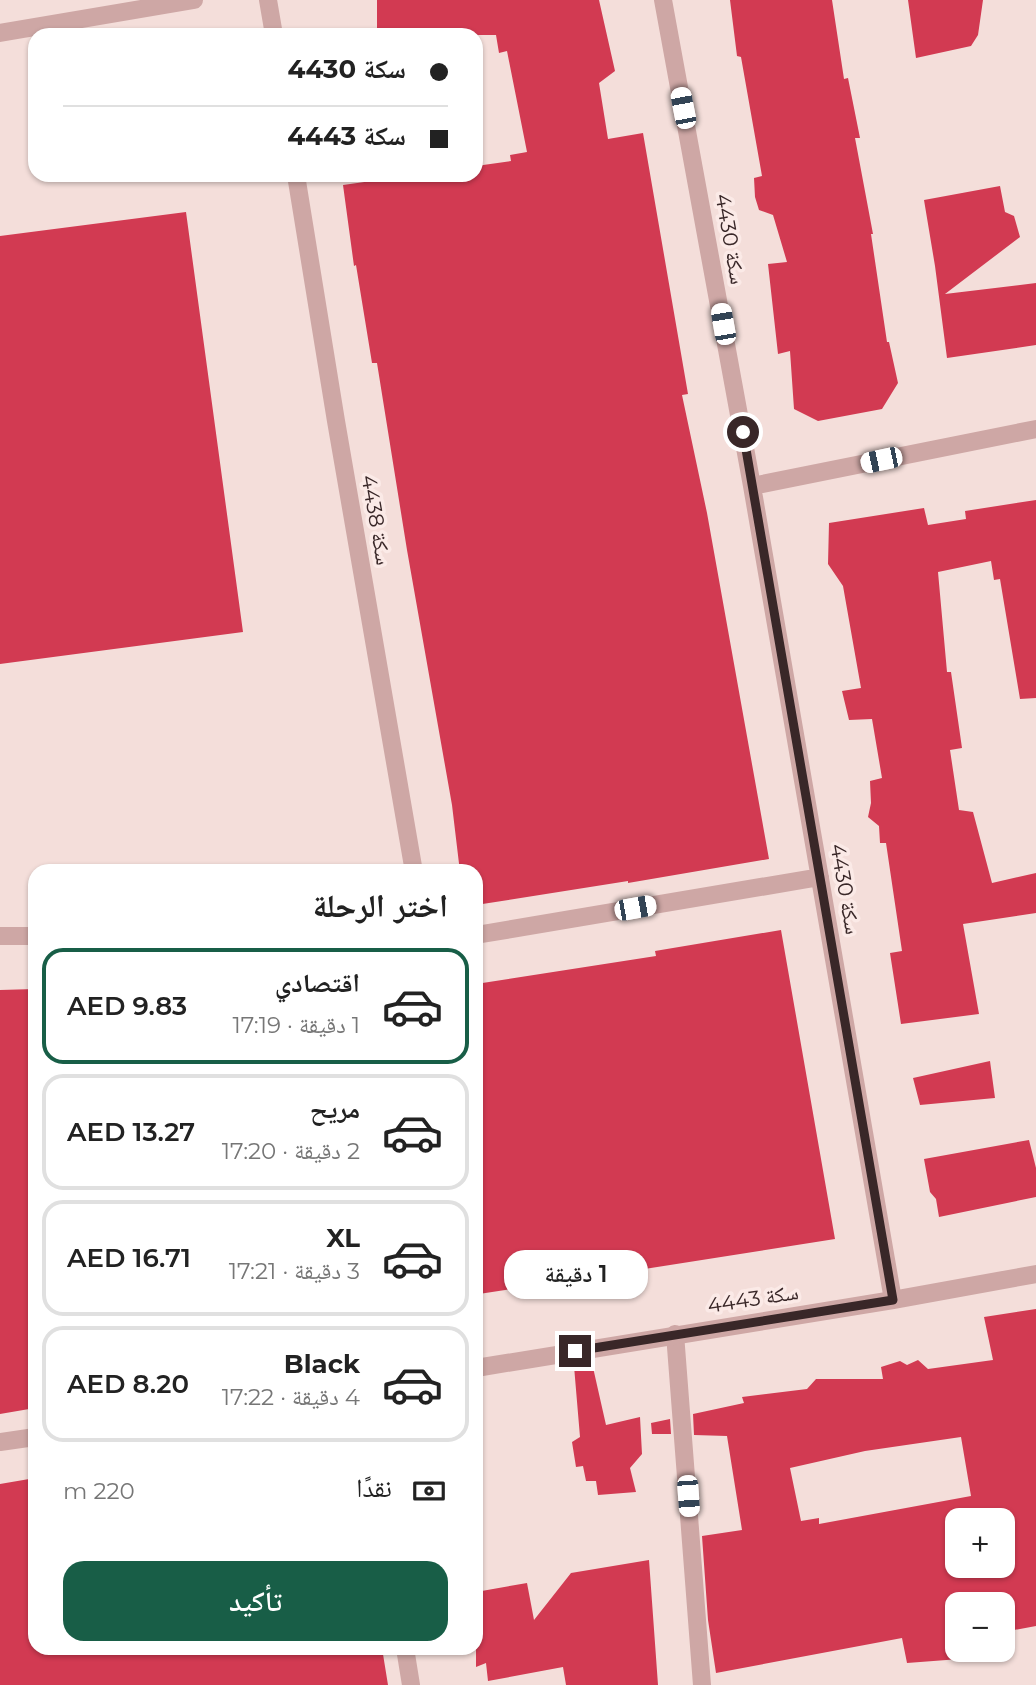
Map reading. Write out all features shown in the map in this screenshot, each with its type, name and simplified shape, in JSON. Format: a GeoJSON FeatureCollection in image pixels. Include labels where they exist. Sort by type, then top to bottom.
{"type":"FeatureCollection","features":[{"type":"Feature","properties":{"kind":"street"},"geometry":{"type":"LineString","coordinates":[[0,33],[107,7],[194,0]]}},
{"type":"Feature","properties":{"kind":"street"},"geometry":{"type":"LineString","coordinates":[[268,0],[273,28]]}},
{"type":"Feature","properties":{"kind":"street","name":"سكة 4430"},"geometry":{"type":"LineString","coordinates":[[663,0],[752,486],[893,1300]]}},
{"type":"Feature","properties":{"kind":"street","name":"سكة 4438"},"geometry":{"type":"LineString","coordinates":[[297,182],[413,864]]}},
{"type":"Feature","properties":{"kind":"street"},"geometry":{"type":"LineString","coordinates":[[752,486],[1036,429]]}},
{"type":"Feature","properties":{"kind":"street"},"geometry":{"type":"LineString","coordinates":[[483,934],[820,877]]}},
{"type":"Feature","properties":{"kind":"street"},"geometry":{"type":"LineString","coordinates":[[0,936],[28,936]]}},
{"type":"Feature","properties":{"kind":"street","name":"سكة 4443"},"geometry":{"type":"LineString","coordinates":[[483,1366],[893,1300],[1036,1274]]}},
{"type":"Feature","properties":{"kind":"street"},"geometry":{"type":"LineString","coordinates":[[675,1334],[702,1685]]}},
{"type":"Feature","properties":{"kind":"street"},"geometry":{"type":"LineString","coordinates":[[0,1442],[28,1438]]}},
{"type":"Feature","properties":{"kind":"street"},"geometry":{"type":"LineString","coordinates":[[406,1655],[411,1685]]}},
{"type":"Feature","properties":{"kind":"building"},"geometry":{"type":"Polygon","coordinates":[[[377,0],[599,0],[615,71],[599,83],[608,139],[643,133],[688,394],[682,395],[707,513],[769,859],[483,904],[483,864],[459,864],[452,805],[377,363],[372,363],[356,265],[354,266],[343,185],[364,182],[483,182],[483,165],[511,161],[510,155],[527,152],[507,51],[499,53],[496,35],[483,35],[483,28],[377,28],[377,0]]]}},
{"type":"Feature","properties":{"kind":"building"},"geometry":{"type":"Polygon","coordinates":[[[730,0],[832,0],[844,79],[848,78],[860,138],[855,138],[873,234],[887,342],[898,383],[882,409],[818,421],[794,409],[790,351],[778,354],[768,264],[787,262],[773,215],[759,210],[755,197],[754,178],[762,176],[741,57],[737,56],[730,0]]]}},
{"type":"Feature","properties":{"kind":"building"},"geometry":{"type":"Polygon","coordinates":[[[908,0],[983,0],[978,35],[971,46],[916,58],[908,0]]]}},
{"type":"Feature","properties":{"kind":"building"},"geometry":{"type":"Polygon","coordinates":[[[1000,186],[1005,212],[1014,216],[1020,237],[945,294],[1036,283],[1036,345],[947,358],[924,200],[1000,186]]]}},
{"type":"Feature","properties":{"kind":"building"},"geometry":{"type":"Polygon","coordinates":[[[186,212],[243,632],[0,664],[0,236],[186,212]]]}},
{"type":"Feature","properties":{"kind":"building"},"geometry":{"type":"Polygon","coordinates":[[[1036,500],[1036,698],[1020,699],[1000,579],[994,580],[991,561],[938,572],[947,672],[951,672],[962,748],[950,750],[959,810],[973,812],[992,883],[1036,873],[1036,913],[963,924],[979,1014],[901,1024],[890,953],[902,951],[886,843],[880,843],[879,826],[868,817],[871,803],[870,781],[882,778],[872,719],[849,720],[842,691],[861,688],[843,586],[828,564],[829,523],[924,508],[928,525],[966,519],[965,511],[1036,500]]]}},
{"type":"Feature","properties":{"kind":"building"},"geometry":{"type":"Polygon","coordinates":[[[781,930],[835,1239],[600,1276],[595,1269],[590,1272],[591,1277],[483,1293],[483,983],[656,956],[655,951],[781,930]]]}},
{"type":"Feature","properties":{"kind":"building"},"geometry":{"type":"Polygon","coordinates":[[[28,989],[28,1409],[0,1414],[0,990],[28,989]]]}},
{"type":"Feature","properties":{"kind":"building"},"geometry":{"type":"Polygon","coordinates":[[[990,1061],[995,1098],[920,1105],[913,1078],[990,1061]]]}},
{"type":"Feature","properties":{"kind":"building"},"geometry":{"type":"Polygon","coordinates":[[[1029,1140],[1036,1168],[1036,1197],[939,1217],[936,1199],[930,1192],[924,1159],[1029,1140]]]}},
{"type":"Feature","properties":{"kind":"building"},"geometry":{"type":"Polygon","coordinates":[[[1036,1309],[1036,1626],[1015,1630],[1015,1592],[945,1592],[945,1660],[907,1663],[902,1638],[716,1673],[708,1620],[702,1536],[742,1530],[727,1436],[694,1435],[693,1414],[744,1403],[742,1397],[807,1389],[816,1379],[883,1379],[881,1367],[900,1361],[907,1365],[918,1360],[928,1369],[993,1360],[984,1317],[1036,1309]],[[961,1437],[865,1451],[790,1468],[801,1521],[819,1518],[819,1524],[971,1496],[961,1437]]]}},
{"type":"Feature","properties":{"kind":"building"},"geometry":{"type":"Polygon","coordinates":[[[592,1363],[606,1425],[640,1417],[642,1454],[630,1468],[636,1492],[598,1495],[596,1481],[586,1481],[583,1466],[576,1467],[572,1442],[580,1437],[574,1366],[592,1363]]]}},
{"type":"Feature","properties":{"kind":"building"},"geometry":{"type":"Polygon","coordinates":[[[670,1419],[671,1434],[652,1434],[651,1423],[670,1419]]]}},
{"type":"Feature","properties":{"kind":"building"},"geometry":{"type":"Polygon","coordinates":[[[28,1479],[28,1655],[383,1655],[388,1685],[0,1685],[0,1484],[28,1479]]]}},
{"type":"Feature","properties":{"kind":"building"},"geometry":{"type":"Polygon","coordinates":[[[649,1560],[658,1685],[566,1685],[563,1667],[488,1681],[486,1663],[476,1667],[476,1655],[483,1655],[483,1591],[527,1583],[534,1620],[571,1573],[649,1560]]]}},
{"type":"Feature","properties":{"kind":"route"},"geometry":{"type":"LineString","coordinates":[[575,1351],[893,1300],[743,432]]}}]}
